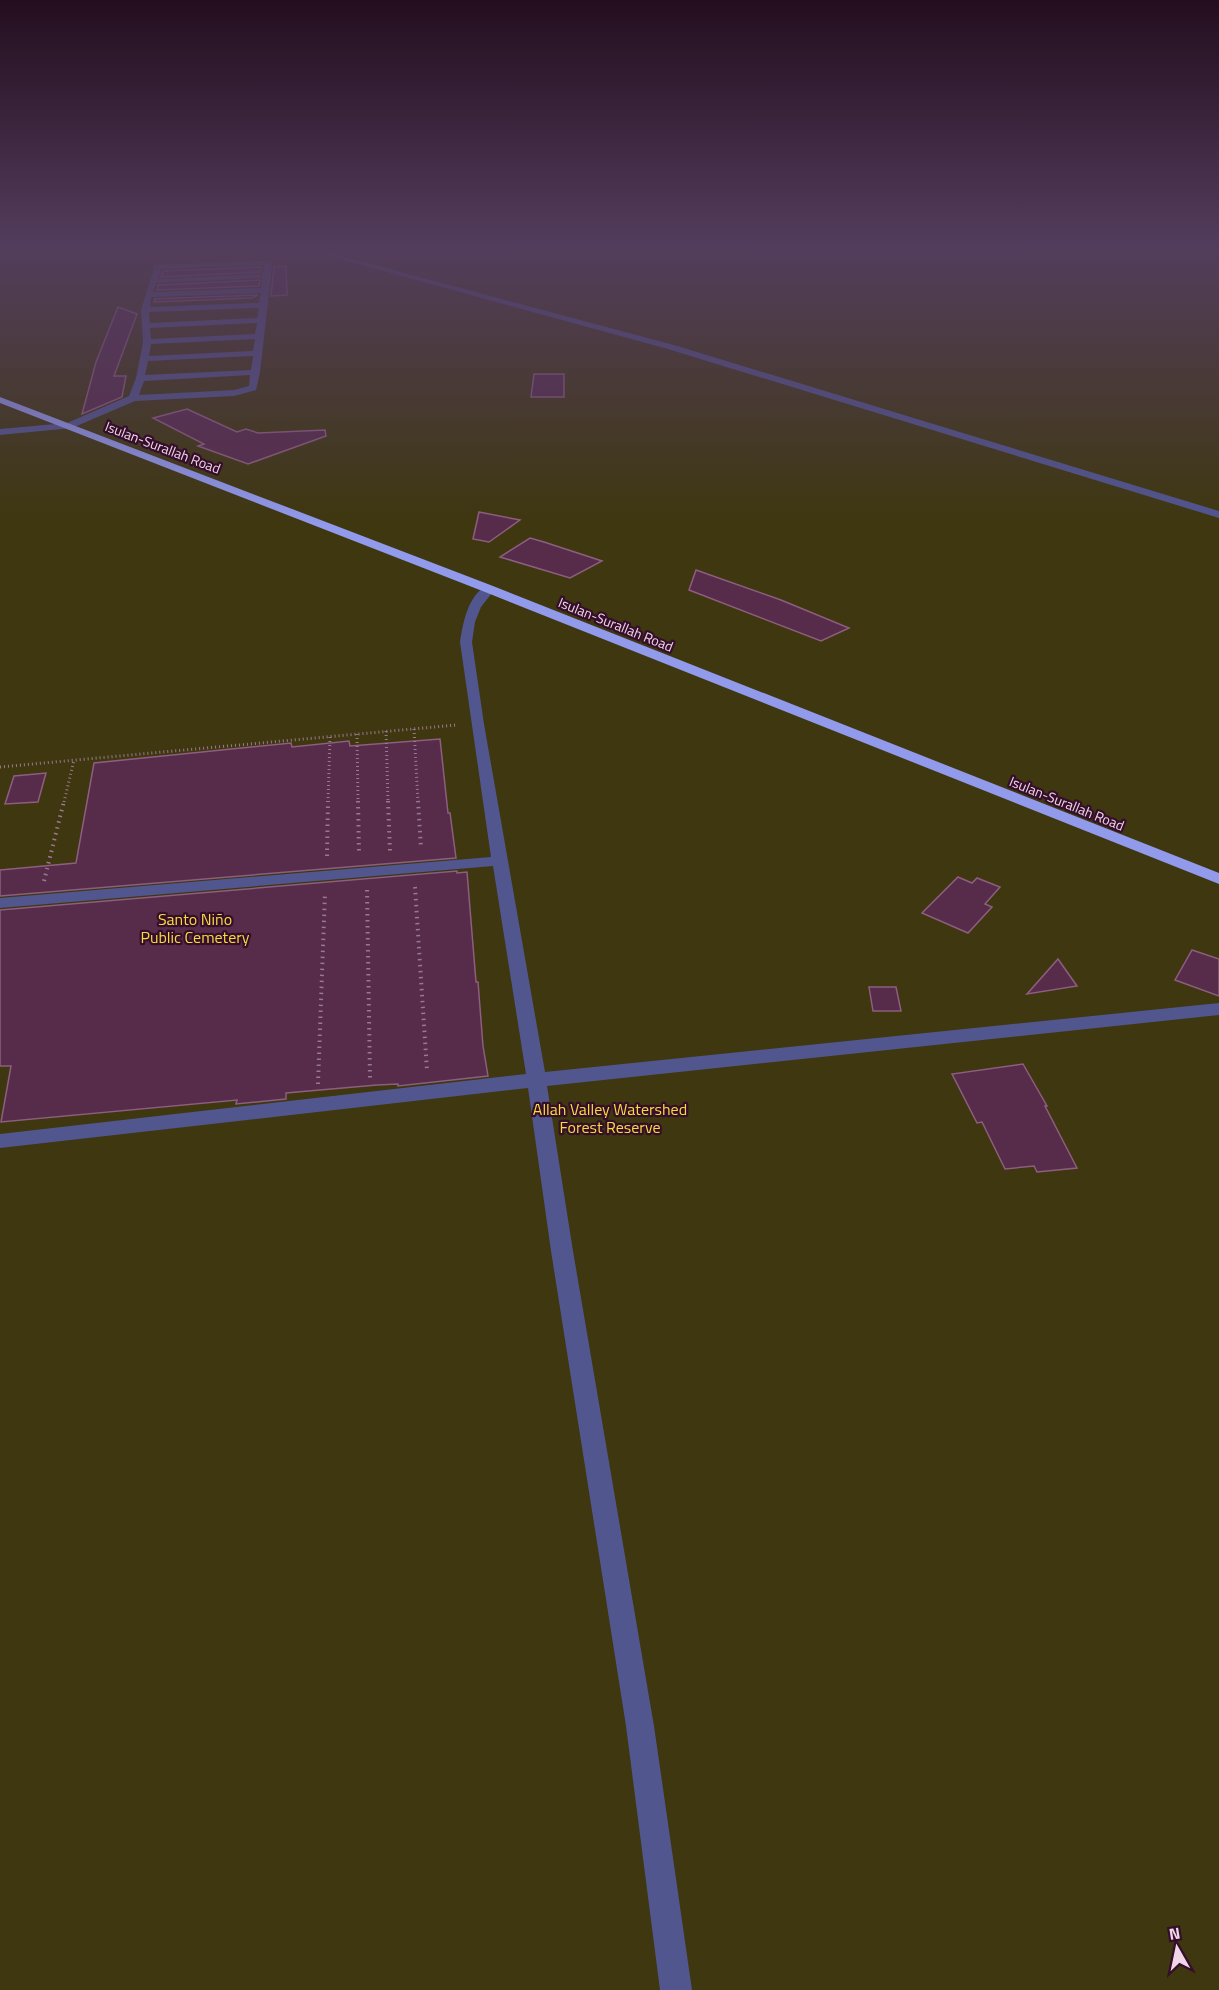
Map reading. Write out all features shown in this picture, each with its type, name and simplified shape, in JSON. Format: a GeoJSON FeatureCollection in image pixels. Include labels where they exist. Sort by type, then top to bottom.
{"type":"FeatureCollection","features":[{"type":"Feature","properties":{"kind":"highway","name":"Isulan-Surallah Road"},"geometry":{"type":"LineString","coordinates":[[0,400],[489,589],[1219,879]]}},
{"type":"Feature","properties":{"kind":"street"},"geometry":{"type":"LineString","coordinates":[[133,398],[140,378],[147,342],[187,340]]}},
{"type":"Feature","properties":{"kind":"street"},"geometry":{"type":"LineString","coordinates":[[0,432],[69,426],[133,398],[242,392],[253,388],[260,340]]}},
{"type":"Feature","properties":{"kind":"street"},"geometry":{"type":"LineString","coordinates":[[645,340],[1219,515]]}},
{"type":"Feature","properties":{"kind":"street"},"geometry":{"type":"LineString","coordinates":[[144,359],[258,353]]}},
{"type":"Feature","properties":{"kind":"street"},"geometry":{"type":"LineString","coordinates":[[140,378],[256,372]]}},
{"type":"Feature","properties":{"kind":"street"},"geometry":{"type":"LineString","coordinates":[[489,589],[475,606],[469,622],[466,642],[477,724],[537,1080],[562,1251],[640,1726],[676,1990]]}},
{"type":"Feature","properties":{"kind":"street"},"geometry":{"type":"LineString","coordinates":[[0,903],[500,861]]}},
{"type":"Feature","properties":{"kind":"street"},"geometry":{"type":"LineString","coordinates":[[0,1141],[537,1080],[1219,1009]]}},
{"type":"Feature","properties":{"kind":"path"},"geometry":{"type":"LineString","coordinates":[[0,767],[477,724]]}},
{"type":"Feature","properties":{"kind":"path"},"geometry":{"type":"LineString","coordinates":[[414,729],[429,1093]]}},
{"type":"Feature","properties":{"kind":"path"},"geometry":{"type":"LineString","coordinates":[[386,731],[390,870]]}},
{"type":"Feature","properties":{"kind":"path"},"geometry":{"type":"LineString","coordinates":[[357,734],[371,1099]]}},
{"type":"Feature","properties":{"kind":"path"},"geometry":{"type":"LineString","coordinates":[[317,1105],[330,736]]}},
{"type":"Feature","properties":{"kind":"path"},"geometry":{"type":"LineString","coordinates":[[39,899],[74,760]]}},
{"type":"Feature","properties":{"kind":"green space","name":"Allah Valley Watershed Forest Reserve"},"geometry":{"type":"Polygon","coordinates":[[[0,340],[1219,340],[1219,1990],[0,1990],[0,340]]]}},
{"type":"Feature","properties":{"kind":"building"},"geometry":{"type":"Polygon","coordinates":[[[105,340],[127,340],[114,376],[126,376],[122,397],[82,414],[96,362],[105,340]]]}},
{"type":"Feature","properties":{"kind":"building"},"geometry":{"type":"Polygon","coordinates":[[[534,374],[564,374],[564,397],[531,397],[534,374]]]}},
{"type":"Feature","properties":{"kind":"building"},"geometry":{"type":"Polygon","coordinates":[[[187,409],[237,432],[246,429],[258,433],[325,430],[326,436],[248,464],[198,446],[204,444],[153,418],[187,409]]]}},
{"type":"Feature","properties":{"kind":"building"},"geometry":{"type":"Polygon","coordinates":[[[479,512],[520,520],[489,542],[473,539],[479,512]]]}},
{"type":"Feature","properties":{"kind":"building"},"geometry":{"type":"Polygon","coordinates":[[[530,538],[602,561],[570,578],[500,557],[530,538]]]}},
{"type":"Feature","properties":{"kind":"building"},"geometry":{"type":"Polygon","coordinates":[[[696,570],[781,600],[849,628],[821,641],[689,590],[696,570]]]}},
{"type":"Feature","properties":{"kind":"building"},"geometry":{"type":"Polygon","coordinates":[[[440,739],[448,813],[450,813],[456,858],[0,896],[0,870],[76,863],[94,763],[291,743],[292,747],[349,741],[350,746],[440,739]]]}},
{"type":"Feature","properties":{"kind":"building"},"geometry":{"type":"Polygon","coordinates":[[[46,773],[38,802],[5,804],[14,776],[46,773]]]}},
{"type":"Feature","properties":{"kind":"building"},"geometry":{"type":"Polygon","coordinates":[[[457,871],[457,873],[467,872],[476,982],[478,982],[488,1076],[398,1086],[398,1084],[377,1085],[286,1093],[286,1099],[236,1104],[237,1100],[1,1122],[11,1066],[0,1066],[0,910],[457,871]]]}},
{"type":"Feature","properties":{"kind":"building"},"geometry":{"type":"Polygon","coordinates":[[[958,877],[972,883],[977,878],[1000,887],[985,904],[992,907],[968,933],[922,913],[958,877]]]}},
{"type":"Feature","properties":{"kind":"building"},"geometry":{"type":"Polygon","coordinates":[[[1192,950],[1219,959],[1219,996],[1175,980],[1192,950]]]}},
{"type":"Feature","properties":{"kind":"building"},"geometry":{"type":"Polygon","coordinates":[[[1058,959],[1077,986],[1027,994],[1058,959]]]}},
{"type":"Feature","properties":{"kind":"building"},"geometry":{"type":"Polygon","coordinates":[[[869,987],[896,987],[901,1011],[873,1011],[869,987]]]}},
{"type":"Feature","properties":{"kind":"building"},"geometry":{"type":"Polygon","coordinates":[[[1023,1064],[1047,1106],[1045,1106],[1077,1168],[1037,1172],[1034,1166],[1005,1169],[982,1122],[977,1123],[952,1074],[1023,1064]]]}},
{"type":"Feature","properties":{"kind":"park label","name":"Santo Niño Public Cemetery"},"geometry":{"type":"Point","coordinates":[195,928]}}]}
